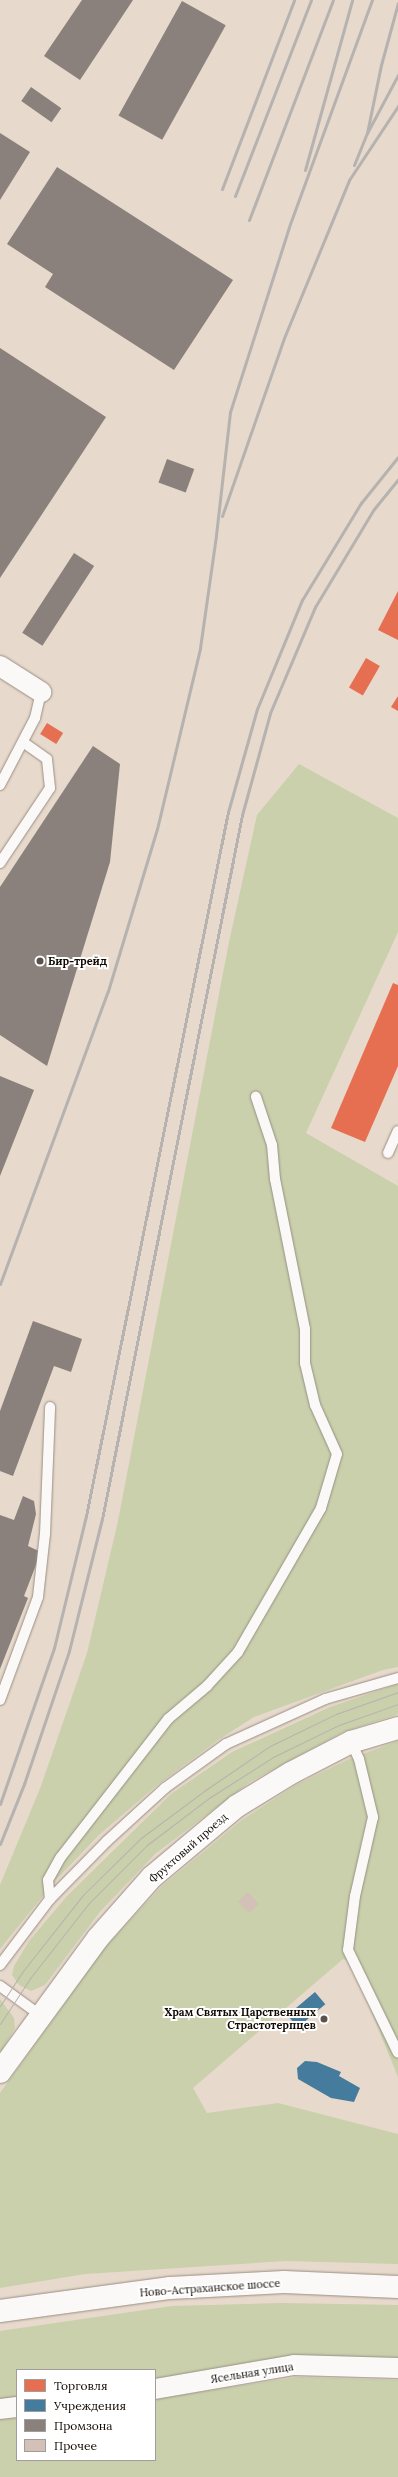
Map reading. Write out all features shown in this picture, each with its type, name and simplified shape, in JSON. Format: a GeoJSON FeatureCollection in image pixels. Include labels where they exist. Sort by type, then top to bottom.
{"type":"FeatureCollection","features":[{"type":"Feature","properties":{"kind":"street"},"geometry":{"type":"LineString","coordinates":[[0,666],[41,692]]}},
{"type":"Feature","properties":{"kind":"street","name":"Фруктовый проезд"},"geometry":{"type":"LineString","coordinates":[[0,2072],[40,2015],[98,1938],[152,1877],[237,1806],[290,1773],[351,1742],[398,1728]]}},
{"type":"Feature","properties":{"kind":"street","name":"Ново-Астраханское шоссе"},"geometry":{"type":"LineString","coordinates":[[0,2311],[170,2288],[284,2282],[398,2287]]}},
{"type":"Feature","properties":{"kind":"street","name":"Ясельная улица"},"geometry":{"type":"LineString","coordinates":[[156,2389],[294,2365],[398,2368]]}},
{"type":"Feature","properties":{"kind":"street"},"geometry":{"type":"LineString","coordinates":[[0,2409],[16,2407]]}},
{"type":"Feature","properties":{"kind":"lane"},"geometry":{"type":"LineString","coordinates":[[0,785],[24,743],[35,718],[41,692]]}},
{"type":"Feature","properties":{"kind":"lane"},"geometry":{"type":"LineString","coordinates":[[0,863],[50,788],[47,759],[24,743]]}},
{"type":"Feature","properties":{"kind":"lane"},"geometry":{"type":"LineString","coordinates":[[50,1899],[48,1880],[61,1857],[168,1719],[207,1686],[238,1652],[321,1508],[337,1454],[315,1405],[305,1363],[305,1329],[275,1179],[272,1145],[256,1097]]}},
{"type":"Feature","properties":{"kind":"lane"},"geometry":{"type":"LineString","coordinates":[[388,1153],[398,1131]]}},
{"type":"Feature","properties":{"kind":"lane"},"geometry":{"type":"LineString","coordinates":[[0,1700],[38,1597],[45,1534],[50,1407]]}},
{"type":"Feature","properties":{"kind":"lane"},"geometry":{"type":"LineString","coordinates":[[0,1965],[50,1899],[107,1841],[165,1788],[226,1744],[325,1699],[398,1678]]}},
{"type":"Feature","properties":{"kind":"lane"},"geometry":{"type":"LineString","coordinates":[[351,1742],[360,1759],[373,1817],[355,1896],[348,1950],[398,2053]]}},
{"type":"Feature","properties":{"kind":"lane"},"geometry":{"type":"LineString","coordinates":[[0,1986],[40,2015]]}},
{"type":"Feature","properties":{"kind":"green space"},"geometry":{"type":"Polygon","coordinates":[[[299,764],[398,818],[398,932],[306,1133],[398,1186],[398,1667],[383,1670],[254,1717],[218,1740],[156,1786],[99,1835],[55,1881],[0,1949],[0,1885],[41,1786],[87,1653],[118,1521],[229,942],[257,815],[299,764]]]}},
{"type":"Feature","properties":{"kind":"green space"},"geometry":{"type":"Polygon","coordinates":[[[398,1684],[398,1714],[343,1732],[250,1782],[155,1854],[99,1913],[45,1985],[31,1991],[19,1985],[12,1975],[14,1966],[29,1941],[67,1896],[171,1794],[232,1752],[330,1707],[398,1684]]]}},
{"type":"Feature","properties":{"kind":"green space"},"geometry":{"type":"Polygon","coordinates":[[[398,1741],[398,2077],[351,1962],[343,1959],[193,2088],[207,2113],[278,2103],[398,2134],[398,2264],[286,2261],[85,2274],[0,2288],[0,2093],[106,1946],[161,1887],[242,1820],[296,1785],[349,1759],[398,1741]]]}},
{"type":"Feature","properties":{"kind":"green space"},"geometry":{"type":"Polygon","coordinates":[[[0,1999],[14,2018],[15,2028],[0,2054],[0,1999]]]}},
{"type":"Feature","properties":{"kind":"green space"},"geometry":{"type":"Polygon","coordinates":[[[281,2303],[398,2305],[398,2361],[156,2379],[156,2369],[16,2369],[16,2397],[0,2399],[0,2331],[172,2306],[281,2303]]]}},
{"type":"Feature","properties":{"kind":"green space"},"geometry":{"type":"Polygon","coordinates":[[[297,2377],[398,2380],[398,2477],[0,2477],[0,2419],[16,2417],[16,2461],[156,2461],[156,2399],[297,2377]]]}},
{"type":"Feature","properties":{"kind":"building: Торговля"},"geometry":{"type":"Polygon","coordinates":[[[398,591],[398,640],[378,630],[398,591]]]}},
{"type":"Feature","properties":{"kind":"building: Торговля"},"geometry":{"type":"Polygon","coordinates":[[[366,658],[380,666],[363,695],[349,687],[366,658]]]}},
{"type":"Feature","properties":{"kind":"building: Торговля"},"geometry":{"type":"Polygon","coordinates":[[[398,696],[398,711],[391,707],[398,696]]]}},
{"type":"Feature","properties":{"kind":"building: Торговля"},"geometry":{"type":"Polygon","coordinates":[[[47,723],[63,733],[56,744],[40,734],[47,723]]]}},
{"type":"Feature","properties":{"kind":"building: Торговля"},"geometry":{"type":"Polygon","coordinates":[[[393,983],[398,985],[398,1066],[365,1142],[331,1128],[393,983]]]}},
{"type":"Feature","properties":{"kind":"building: Учреждения"},"geometry":{"type":"Polygon","coordinates":[[[315,1992],[325,2004],[298,2027],[287,2015],[315,1992]]]}},
{"type":"Feature","properties":{"kind":"building: Учреждения"},"geometry":{"type":"Polygon","coordinates":[[[305,2061],[317,2062],[341,2072],[339,2076],[360,2088],[354,2102],[331,2098],[298,2079],[297,2068],[305,2061]]]}},
{"type":"Feature","properties":{"kind":"building: Промзона"},"geometry":{"type":"Polygon","coordinates":[[[82,0],[133,0],[80,80],[44,56],[82,0]]]}},
{"type":"Feature","properties":{"kind":"building: Промзона"},"geometry":{"type":"Polygon","coordinates":[[[182,1],[226,25],[162,140],[118,116],[182,1]]]}},
{"type":"Feature","properties":{"kind":"building: Промзона"},"geometry":{"type":"Polygon","coordinates":[[[31,87],[61,108],[52,122],[21,101],[31,87]]]}},
{"type":"Feature","properties":{"kind":"building: Промзона"},"geometry":{"type":"Polygon","coordinates":[[[0,133],[30,152],[0,200],[0,133]]]}},
{"type":"Feature","properties":{"kind":"building: Промзона"},"geometry":{"type":"Polygon","coordinates":[[[57,167],[233,280],[174,370],[45,287],[53,274],[7,244],[57,167]]]}},
{"type":"Feature","properties":{"kind":"building: Промзона"},"geometry":{"type":"Polygon","coordinates":[[[0,348],[106,417],[0,578],[0,348]]]}},
{"type":"Feature","properties":{"kind":"building: Промзона"},"geometry":{"type":"Polygon","coordinates":[[[167,459],[194,469],[186,492],[158,482],[167,459]]]}},
{"type":"Feature","properties":{"kind":"building: Промзона"},"geometry":{"type":"Polygon","coordinates":[[[74,553],[94,566],[42,646],[22,633],[74,553]]]}},
{"type":"Feature","properties":{"kind":"building: Промзона","name":"Бир-трейд"},"geometry":{"type":"Polygon","coordinates":[[[93,746],[120,764],[110,862],[47,1066],[0,1035],[0,887],[93,746]]]}},
{"type":"Feature","properties":{"kind":"building: Промзона"},"geometry":{"type":"Polygon","coordinates":[[[0,1076],[34,1090],[0,1176],[0,1076]]]}},
{"type":"Feature","properties":{"kind":"building: Промзона"},"geometry":{"type":"Polygon","coordinates":[[[33,1321],[82,1339],[71,1372],[54,1366],[13,1476],[0,1471],[0,1411],[33,1321]]]}},
{"type":"Feature","properties":{"kind":"building: Промзона"},"geometry":{"type":"Polygon","coordinates":[[[23,1496],[34,1501],[36,1514],[28,1546],[41,1552],[24,1596],[28,1598],[0,1669],[0,1515],[14,1520],[23,1496]]]}},
{"type":"Feature","properties":{"kind":"building: Прочее"},"geometry":{"type":"Polygon","coordinates":[[[248,1892],[259,1904],[249,1913],[238,1902],[248,1892]]]}},
{"type":"Feature","properties":{"kind":"tram line"},"geometry":{"type":"LineString","coordinates":[[0,2006],[23,1971],[83,1895],[141,1838],[204,1791],[270,1746],[336,1714],[398,1692]]}},
{"type":"Feature","properties":{"kind":"tram line"},"geometry":{"type":"LineString","coordinates":[[0,2024],[31,1977],[89,1903],[147,1845],[209,1798],[273,1757],[339,1725],[398,1704]]}},
{"type":"Feature","properties":{"kind":"railway"},"geometry":{"type":"LineString","coordinates":[[222,189],[294,0]]}},
{"type":"Feature","properties":{"kind":"railway"},"geometry":{"type":"LineString","coordinates":[[235,196],[311,0]]}},
{"type":"Feature","properties":{"kind":"railway"},"geometry":{"type":"LineString","coordinates":[[249,220],[333,0]]}},
{"type":"Feature","properties":{"kind":"railway"},"geometry":{"type":"LineString","coordinates":[[305,170],[352,0]]}},
{"type":"Feature","properties":{"kind":"railway"},"geometry":{"type":"LineString","coordinates":[[0,1284],[108,991],[157,829],[200,648],[216,535],[230,412],[290,224],[372,0]]}},
{"type":"Feature","properties":{"kind":"railway"},"geometry":{"type":"LineString","coordinates":[[367,133],[381,65],[398,3]]}},
{"type":"Feature","properties":{"kind":"railway"},"geometry":{"type":"LineString","coordinates":[[354,165],[367,133],[398,75]]}},
{"type":"Feature","properties":{"kind":"railway"},"geometry":{"type":"LineString","coordinates":[[222,516],[284,338],[349,180],[398,106]]}},
{"type":"Feature","properties":{"kind":"railway"},"geometry":{"type":"LineString","coordinates":[[0,1804],[54,1648],[86,1516],[228,812],[257,709],[302,600],[361,503],[398,457]]}},
{"type":"Feature","properties":{"kind":"railway"},"geometry":{"type":"LineString","coordinates":[[0,1844],[24,1784],[69,1651],[102,1519],[242,815],[270,713],[315,607],[374,509],[398,479]]}},
{"type":"Feature","properties":{"kind":"place","name":"Бир-трейд"},"geometry":{"type":"Point","coordinates":[40,961]}},
{"type":"Feature","properties":{"kind":"place","name":"Храм Святых Царственных Страстотерпцев"},"geometry":{"type":"Point","coordinates":[324,2019]}}]}
